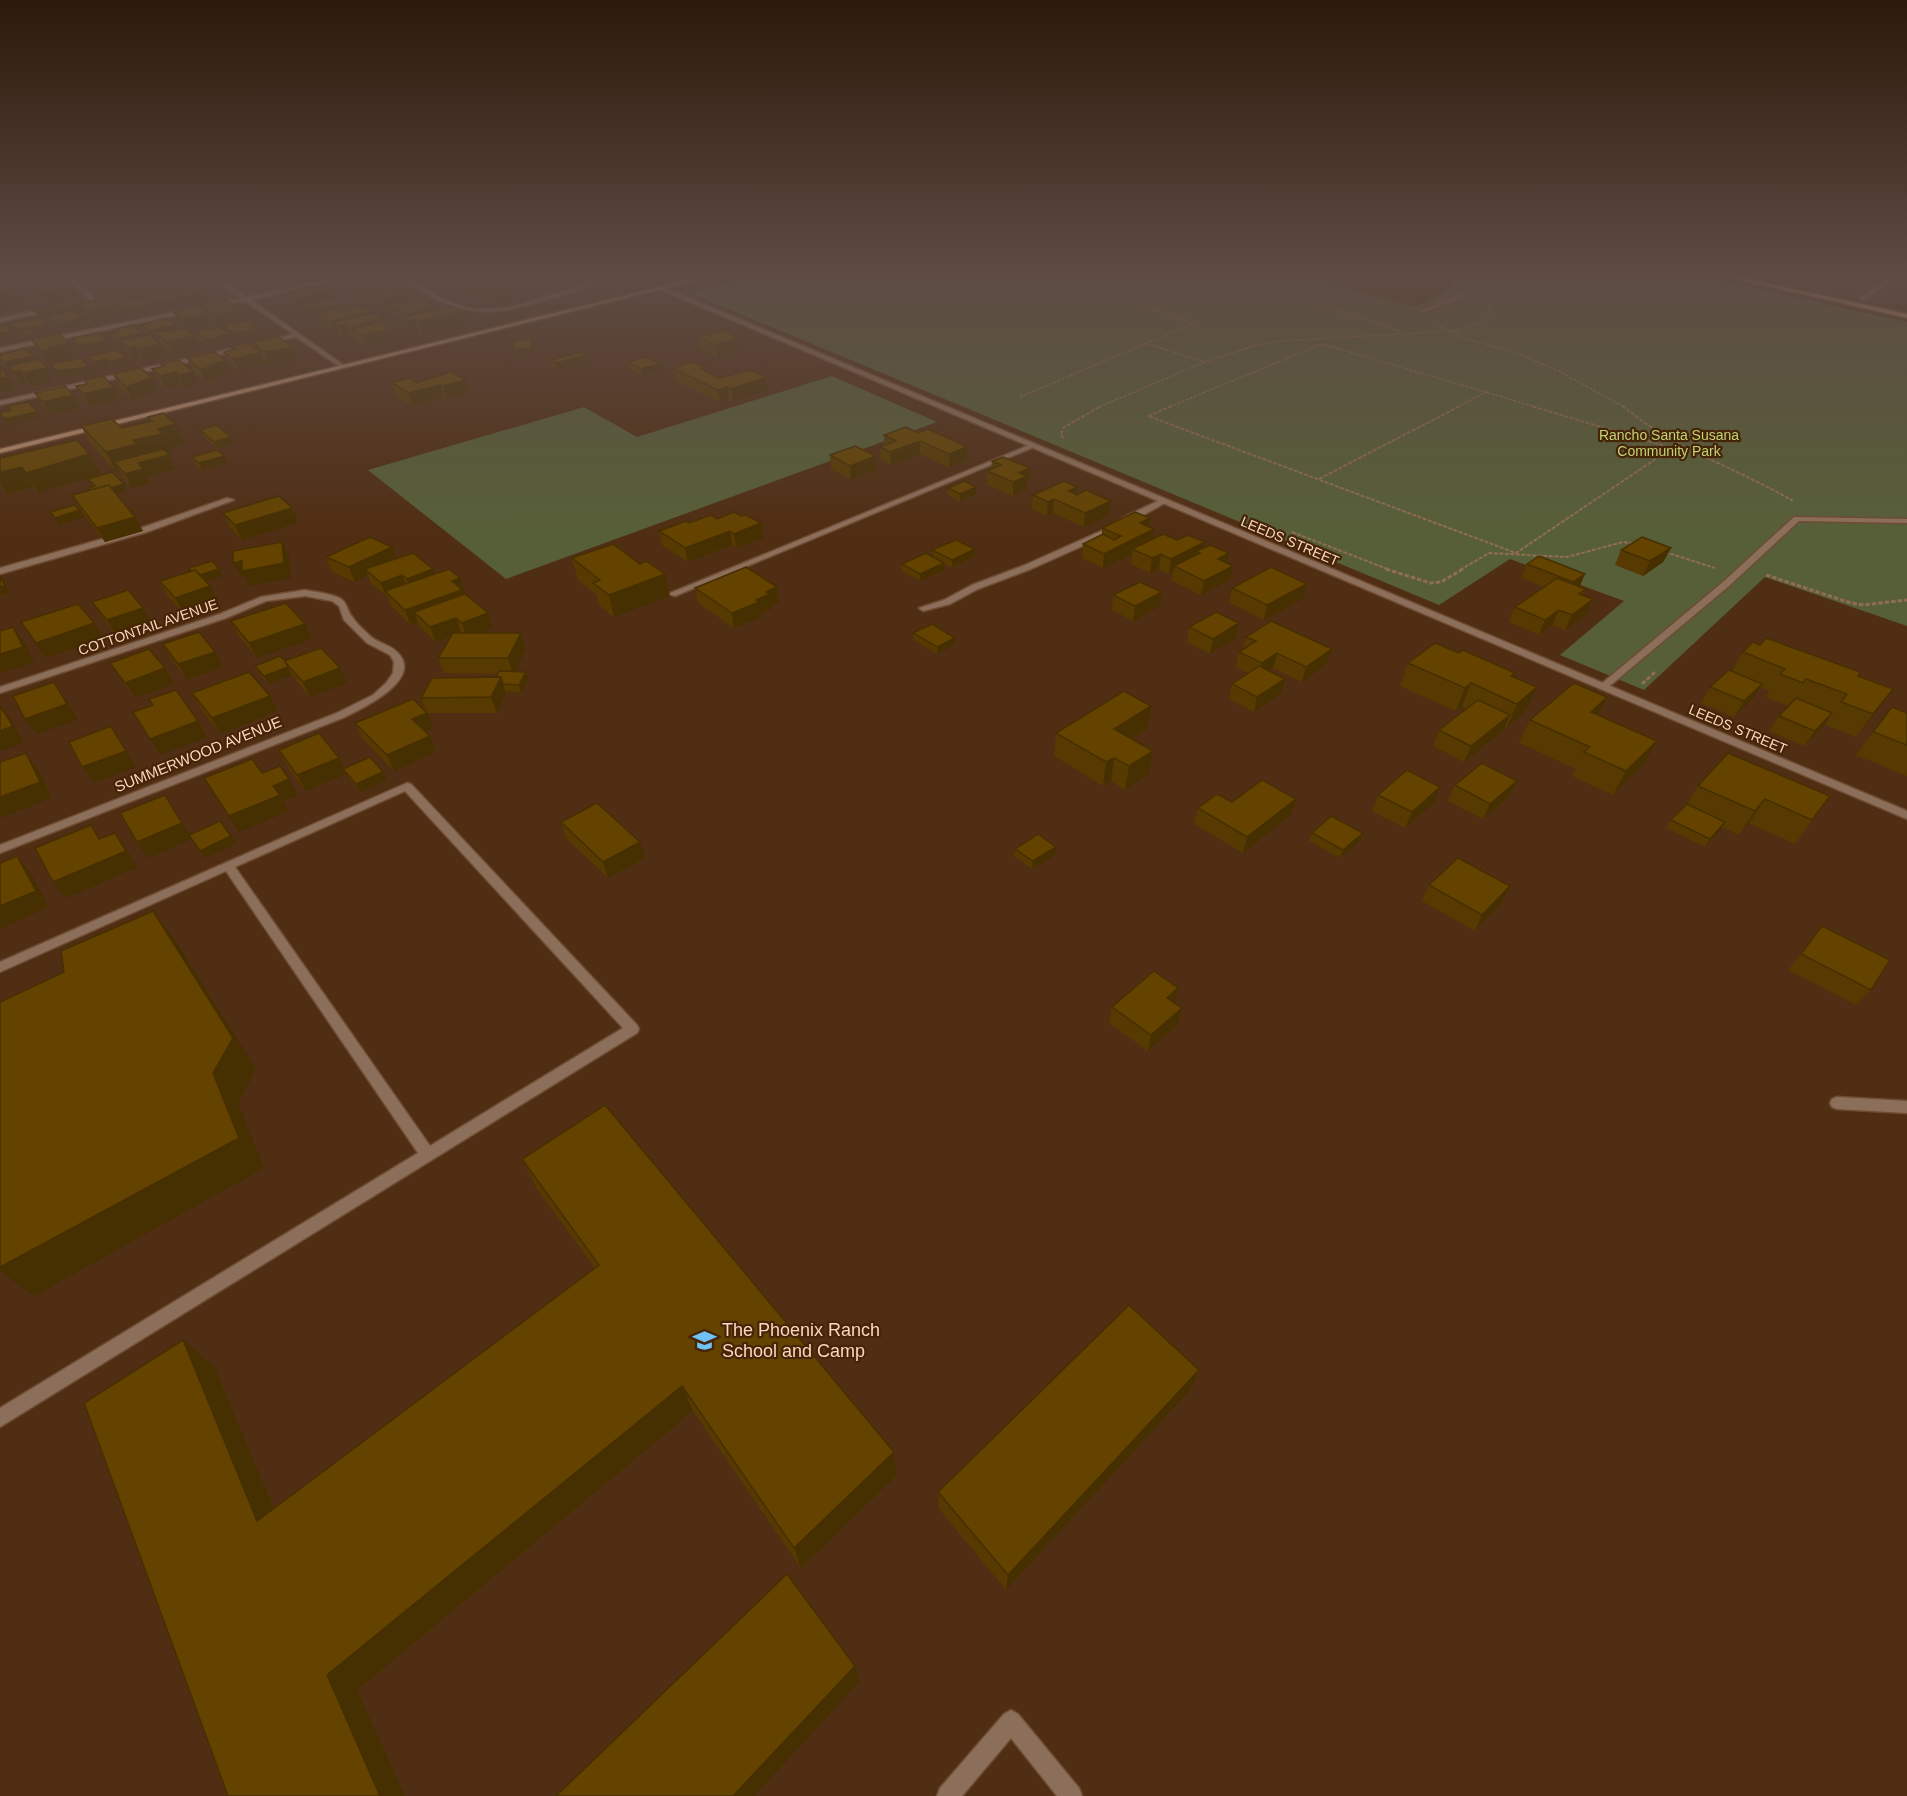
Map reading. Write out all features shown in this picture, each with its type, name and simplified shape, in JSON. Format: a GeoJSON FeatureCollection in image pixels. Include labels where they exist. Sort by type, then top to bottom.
{"type":"FeatureCollection","features":[{"type":"Feature","properties":{"kind":"main road"},"geometry":{"type":"LineString","coordinates":[[0,451],[359,362]]}},
{"type":"Feature","properties":{"kind":"street"},"geometry":{"type":"LineString","coordinates":[[0,403],[180,362]]}},
{"type":"Feature","properties":{"kind":"street"},"geometry":{"type":"LineString","coordinates":[[336,362],[342,366]]}},
{"type":"Feature","properties":{"kind":"street","name":"LEEDS STREET"},"geometry":{"type":"LineString","coordinates":[[834,362],[1907,815]]}},
{"type":"Feature","properties":{"kind":"street"},"geometry":{"type":"LineString","coordinates":[[672,594],[1032,446]]}},
{"type":"Feature","properties":{"kind":"street"},"geometry":{"type":"LineString","coordinates":[[0,571],[135,534],[230,500]]}},
{"type":"Feature","properties":{"kind":"street"},"geometry":{"type":"LineString","coordinates":[[923,608],[947,602],[986,583],[1028,567],[1104,533],[1163,502]]}},
{"type":"Feature","properties":{"kind":"street"},"geometry":{"type":"LineString","coordinates":[[1603,687],[1797,519],[1907,521]]}},
{"type":"Feature","properties":{"kind":"street","name":"COTTONTAIL AVENUE"},"geometry":{"type":"LineString","coordinates":[[0,690],[223,616],[264,599],[305,593],[335,599],[343,605],[347,618],[370,641],[393,653],[399,662],[398,673]]}},
{"type":"Feature","properties":{"kind":"street","name":"SUMMERWOOD AVENUE"},"geometry":{"type":"LineString","coordinates":[[0,849],[341,715],[376,697],[390,685],[398,673]]}},
{"type":"Feature","properties":{"kind":"street"},"geometry":{"type":"LineString","coordinates":[[0,967],[407,786],[632,1029],[0,1419]]}},
{"type":"Feature","properties":{"kind":"street"},"geometry":{"type":"LineString","coordinates":[[228,865],[428,1155]]}},
{"type":"Feature","properties":{"kind":"street"},"geometry":{"type":"LineString","coordinates":[[1837,1103],[1907,1107]]}},
{"type":"Feature","properties":{"kind":"street"},"geometry":{"type":"LineString","coordinates":[[948,1796],[1011,1720],[1071,1796]]}},
{"type":"Feature","properties":{"kind":"path"},"geometry":{"type":"LineString","coordinates":[[1020,397],[1105,362]]}},
{"type":"Feature","properties":{"kind":"path"},"geometry":{"type":"LineString","coordinates":[[1067,440],[1061,436],[1063,428],[1076,420],[1108,402],[1205,362]]}},
{"type":"Feature","properties":{"kind":"path"},"geometry":{"type":"LineString","coordinates":[[1279,362],[1148,416],[1516,553]]}},
{"type":"Feature","properties":{"kind":"path"},"geometry":{"type":"LineString","coordinates":[[1382,362],[1672,448],[1516,553]]}},
{"type":"Feature","properties":{"kind":"path"},"geometry":{"type":"LineString","coordinates":[[1536,362],[1592,388],[1669,439],[1730,470],[1768,486],[1797,504],[1814,519]]}},
{"type":"Feature","properties":{"kind":"path"},"geometry":{"type":"LineString","coordinates":[[1318,480],[1487,392]]}},
{"type":"Feature","properties":{"kind":"path"},"geometry":{"type":"LineString","coordinates":[[1286,530],[1412,579],[1430,583],[1441,582],[1489,553],[1567,557],[1623,542],[1641,545]]}},
{"type":"Feature","properties":{"kind":"path"},"geometry":{"type":"LineString","coordinates":[[1662,551],[1735,574]]}},
{"type":"Feature","properties":{"kind":"path"},"geometry":{"type":"LineString","coordinates":[[1758,574],[1768,575],[1858,604],[1907,600]]}},
{"type":"Feature","properties":{"kind":"path"},"geometry":{"type":"LineString","coordinates":[[1630,698],[1662,665]]}},
{"type":"Feature","properties":{"kind":"green space","name":"Rancho Santa Susana Community Park"},"geometry":{"type":"Polygon","coordinates":[[[855,362],[1907,362],[1907,626],[1765,577],[1644,690],[1560,655],[1624,601],[1510,559],[1439,605],[855,362]]]}},
{"type":"Feature","properties":{"kind":"green space"},"geometry":{"type":"Polygon","coordinates":[[[832,376],[937,422],[506,579],[368,470],[584,407],[637,437],[832,376]]]}},
{"type":"Feature","properties":{"kind":"building"},"geometry":{"type":"Polygon","coordinates":[[[27,362],[42,362],[47,368],[23,373],[20,370],[14,372],[9,366],[27,362]]]}},
{"type":"Feature","properties":{"kind":"building"},"geometry":{"type":"Polygon","coordinates":[[[84,362],[89,367],[57,371],[51,364],[84,362]]]}},
{"type":"Feature","properties":{"kind":"building"},"geometry":{"type":"Polygon","coordinates":[[[181,362],[193,372],[179,375],[176,372],[160,376],[152,369],[164,366],[161,364],[181,362]]]}},
{"type":"Feature","properties":{"kind":"building"},"geometry":{"type":"Polygon","coordinates":[[[192,362],[223,362],[209,365],[212,367],[200,369],[192,362]]]}},
{"type":"Feature","properties":{"kind":"building"},"geometry":{"type":"Polygon","coordinates":[[[628,362],[656,362],[660,364],[641,369],[628,362]]]}},
{"type":"Feature","properties":{"kind":"building"},"geometry":{"type":"Polygon","coordinates":[[[693,362],[719,378],[750,370],[766,377],[731,389],[727,387],[718,390],[673,368],[693,362]]]}},
{"type":"Feature","properties":{"kind":"building"},"geometry":{"type":"Polygon","coordinates":[[[1,368],[8,377],[0,379],[1,368]]]}},
{"type":"Feature","properties":{"kind":"building"},"geometry":{"type":"Polygon","coordinates":[[[141,368],[152,378],[126,387],[113,374],[141,368]]]}},
{"type":"Feature","properties":{"kind":"building"},"geometry":{"type":"Polygon","coordinates":[[[451,372],[466,380],[409,393],[392,383],[410,378],[417,383],[451,372]]]}},
{"type":"Feature","properties":{"kind":"building"},"geometry":{"type":"Polygon","coordinates":[[[103,376],[114,387],[83,394],[76,386],[87,384],[85,380],[103,376]]]}},
{"type":"Feature","properties":{"kind":"building"},"geometry":{"type":"Polygon","coordinates":[[[65,386],[73,395],[43,402],[35,393],[65,386]]]}},
{"type":"Feature","properties":{"kind":"building"},"geometry":{"type":"Polygon","coordinates":[[[29,402],[37,412],[4,419],[0,414],[11,410],[8,406],[29,402]]]}},
{"type":"Feature","properties":{"kind":"building"},"geometry":{"type":"Polygon","coordinates":[[[163,413],[175,424],[158,429],[163,434],[133,440],[137,444],[106,452],[81,426],[112,419],[122,428],[152,421],[148,417],[163,413]]]}},
{"type":"Feature","properties":{"kind":"building"},"geometry":{"type":"Polygon","coordinates":[[[216,425],[231,437],[214,442],[200,430],[216,425]]]}},
{"type":"Feature","properties":{"kind":"building"},"geometry":{"type":"Polygon","coordinates":[[[906,427],[918,433],[928,429],[967,447],[949,454],[920,441],[890,452],[880,447],[896,441],[884,435],[906,427]]]}},
{"type":"Feature","properties":{"kind":"building"},"geometry":{"type":"Polygon","coordinates":[[[77,440],[89,454],[26,473],[22,467],[0,472],[0,458],[77,440]]]}},
{"type":"Feature","properties":{"kind":"building"},"geometry":{"type":"Polygon","coordinates":[[[855,446],[876,456],[850,466],[830,455],[855,446]]]}},
{"type":"Feature","properties":{"kind":"building"},"geometry":{"type":"Polygon","coordinates":[[[163,449],[169,455],[138,463],[143,469],[125,474],[114,462],[163,449]]]}},
{"type":"Feature","properties":{"kind":"building"},"geometry":{"type":"Polygon","coordinates":[[[217,450],[224,456],[199,463],[192,457],[217,450]]]}},
{"type":"Feature","properties":{"kind":"building"},"geometry":{"type":"Polygon","coordinates":[[[1003,457],[1030,468],[1019,473],[1027,476],[1013,482],[987,471],[1001,465],[992,461],[1003,457]]]}},
{"type":"Feature","properties":{"kind":"building"},"geometry":{"type":"Polygon","coordinates":[[[112,472],[124,484],[111,488],[109,485],[91,490],[88,488],[95,486],[88,479],[112,472]]]}},
{"type":"Feature","properties":{"kind":"building"},"geometry":{"type":"Polygon","coordinates":[[[964,481],[976,487],[960,494],[948,488],[964,481]]]}},
{"type":"Feature","properties":{"kind":"building"},"geometry":{"type":"Polygon","coordinates":[[[1064,481],[1077,487],[1069,491],[1077,495],[1086,490],[1111,501],[1085,513],[1054,499],[1048,502],[1033,495],[1064,481]]]}},
{"type":"Feature","properties":{"kind":"building"},"geometry":{"type":"Polygon","coordinates":[[[109,485],[135,517],[97,528],[72,495],[109,485]]]}},
{"type":"Feature","properties":{"kind":"building"},"geometry":{"type":"Polygon","coordinates":[[[279,496],[292,508],[235,525],[223,513],[279,496]]]}},
{"type":"Feature","properties":{"kind":"building"},"geometry":{"type":"Polygon","coordinates":[[[74,505],[80,510],[55,518],[50,512],[74,505]]]}},
{"type":"Feature","properties":{"kind":"building"},"geometry":{"type":"Polygon","coordinates":[[[734,512],[761,523],[734,534],[730,531],[685,548],[659,531],[686,521],[689,523],[711,515],[717,519],[734,512]]]}},
{"type":"Feature","properties":{"kind":"building"},"geometry":{"type":"Polygon","coordinates":[[[1135,512],[1150,518],[1140,523],[1154,529],[1104,554],[1083,544],[1103,534],[1114,540],[1121,536],[1102,528],[1135,512]]]}},
{"type":"Feature","properties":{"kind":"building"},"geometry":{"type":"Polygon","coordinates":[[[1163,534],[1177,540],[1188,535],[1205,542],[1171,559],[1161,554],[1152,558],[1132,549],[1163,534]]]}},
{"type":"Feature","properties":{"kind":"building"},"geometry":{"type":"Polygon","coordinates":[[[370,537],[392,547],[349,567],[326,557],[370,537]]]}},
{"type":"Feature","properties":{"kind":"building"},"geometry":{"type":"Polygon","coordinates":[[[1642,537],[1671,548],[1650,561],[1621,550],[1642,537]]]}},
{"type":"Feature","properties":{"kind":"building"},"geometry":{"type":"Polygon","coordinates":[[[956,540],[975,549],[952,560],[932,550],[956,540]]]}},
{"type":"Feature","properties":{"kind":"building"},"geometry":{"type":"Polygon","coordinates":[[[282,542],[284,563],[242,571],[242,561],[233,563],[233,551],[282,542]]]}},
{"type":"Feature","properties":{"kind":"building"},"geometry":{"type":"Polygon","coordinates":[[[613,544],[640,564],[646,561],[665,574],[609,595],[593,583],[600,580],[572,558],[613,544]]]}},
{"type":"Feature","properties":{"kind":"building"},"geometry":{"type":"Polygon","coordinates":[[[1210,545],[1229,553],[1218,559],[1233,566],[1204,581],[1174,566],[1200,553],[1197,551],[1210,545]]]}},
{"type":"Feature","properties":{"kind":"building"},"geometry":{"type":"Polygon","coordinates":[[[413,553],[433,569],[407,579],[402,575],[381,583],[365,569],[413,553]]]}},
{"type":"Feature","properties":{"kind":"building"},"geometry":{"type":"Polygon","coordinates":[[[926,553],[944,563],[920,574],[902,564],[926,553]]]}},
{"type":"Feature","properties":{"kind":"building"},"geometry":{"type":"Polygon","coordinates":[[[1539,556],[1585,574],[1573,582],[1527,564],[1539,556]]]}},
{"type":"Feature","properties":{"kind":"building"},"geometry":{"type":"Polygon","coordinates":[[[212,561],[219,569],[200,575],[189,568],[212,561]]]}},
{"type":"Feature","properties":{"kind":"building"},"geometry":{"type":"Polygon","coordinates":[[[746,567],[777,587],[766,592],[770,594],[756,600],[759,602],[732,613],[695,588],[746,567]]]}},
{"type":"Feature","properties":{"kind":"building"},"geometry":{"type":"Polygon","coordinates":[[[1271,567],[1307,584],[1267,605],[1232,588],[1271,567]]]}},
{"type":"Feature","properties":{"kind":"building"},"geometry":{"type":"Polygon","coordinates":[[[449,569],[460,578],[452,581],[462,590],[405,610],[385,591],[449,569]]]}},
{"type":"Feature","properties":{"kind":"building"},"geometry":{"type":"Polygon","coordinates":[[[195,570],[210,586],[175,598],[160,581],[195,570]]]}},
{"type":"Feature","properties":{"kind":"building"},"geometry":{"type":"Polygon","coordinates":[[[0,577],[5,585],[0,587],[0,577]]]}},
{"type":"Feature","properties":{"kind":"building"},"geometry":{"type":"Polygon","coordinates":[[[1557,578],[1586,589],[1579,594],[1593,599],[1572,615],[1559,610],[1545,620],[1515,607],[1557,578]]]}},
{"type":"Feature","properties":{"kind":"building"},"geometry":{"type":"Polygon","coordinates":[[[1140,582],[1162,592],[1135,606],[1113,595],[1140,582]]]}},
{"type":"Feature","properties":{"kind":"building"},"geometry":{"type":"Polygon","coordinates":[[[128,590],[143,608],[107,620],[92,602],[128,590]]]}},
{"type":"Feature","properties":{"kind":"building"},"geometry":{"type":"Polygon","coordinates":[[[465,594],[488,613],[462,623],[456,618],[430,627],[414,612],[465,594]]]}},
{"type":"Feature","properties":{"kind":"building"},"geometry":{"type":"Polygon","coordinates":[[[286,603],[305,624],[249,643],[231,621],[286,603]]]}},
{"type":"Feature","properties":{"kind":"building"},"geometry":{"type":"Polygon","coordinates":[[[78,604],[94,623],[36,643],[21,622],[78,604]]]}},
{"type":"Feature","properties":{"kind":"building"},"geometry":{"type":"Polygon","coordinates":[[[1216,612],[1239,623],[1213,639],[1189,627],[1216,612]]]}},
{"type":"Feature","properties":{"kind":"building"},"geometry":{"type":"Polygon","coordinates":[[[1271,621],[1332,649],[1306,667],[1277,653],[1262,663],[1239,652],[1256,641],[1246,637],[1271,621]]]}},
{"type":"Feature","properties":{"kind":"building"},"geometry":{"type":"Polygon","coordinates":[[[932,624],[955,638],[937,647],[913,633],[932,624]]]}},
{"type":"Feature","properties":{"kind":"building"},"geometry":{"type":"Polygon","coordinates":[[[13,627],[23,647],[0,654],[0,631],[13,627]]]}},
{"type":"Feature","properties":{"kind":"building"},"geometry":{"type":"Polygon","coordinates":[[[199,632],[215,652],[178,664],[163,644],[199,632]]]}},
{"type":"Feature","properties":{"kind":"building"},"geometry":{"type":"Polygon","coordinates":[[[453,633],[521,633],[508,658],[438,658],[453,633]]]}},
{"type":"Feature","properties":{"kind":"building"},"geometry":{"type":"Polygon","coordinates":[[[1766,638],[1860,672],[1858,676],[1893,689],[1873,714],[1841,702],[1847,694],[1806,679],[1803,683],[1780,674],[1785,669],[1743,652],[1753,642],[1760,645],[1766,638]]]}},
{"type":"Feature","properties":{"kind":"building"},"geometry":{"type":"Polygon","coordinates":[[[1435,643],[1459,653],[1463,650],[1515,673],[1511,676],[1537,687],[1517,704],[1471,683],[1465,688],[1408,663],[1435,643]]]}},
{"type":"Feature","properties":{"kind":"building"},"geometry":{"type":"Polygon","coordinates":[[[321,648],[340,668],[303,682],[284,661],[321,648]]]}},
{"type":"Feature","properties":{"kind":"building"},"geometry":{"type":"Polygon","coordinates":[[[149,649],[165,668],[125,683],[110,663],[149,649]]]}},
{"type":"Feature","properties":{"kind":"building"},"geometry":{"type":"Polygon","coordinates":[[[280,656],[288,667],[264,676],[255,666],[280,656]]]}},
{"type":"Feature","properties":{"kind":"building"},"geometry":{"type":"Polygon","coordinates":[[[1259,666],[1285,679],[1257,697],[1232,684],[1259,666]]]}},
{"type":"Feature","properties":{"kind":"building"},"geometry":{"type":"Polygon","coordinates":[[[1729,670],[1762,684],[1744,701],[1710,687],[1729,670]]]}},
{"type":"Feature","properties":{"kind":"building"},"geometry":{"type":"Polygon","coordinates":[[[499,671],[526,672],[519,685],[503,684],[501,677],[496,677],[499,671]]]}},
{"type":"Feature","properties":{"kind":"building"},"geometry":{"type":"Polygon","coordinates":[[[249,672],[270,696],[212,718],[192,693],[249,672]]]}},
{"type":"Feature","properties":{"kind":"building"},"geometry":{"type":"Polygon","coordinates":[[[501,677],[491,697],[421,698],[432,678],[501,677]]]}},
{"type":"Feature","properties":{"kind":"building"},"geometry":{"type":"Polygon","coordinates":[[[54,682],[67,704],[25,719],[13,696],[54,682]]]}},
{"type":"Feature","properties":{"kind":"building"},"geometry":{"type":"Polygon","coordinates":[[[1574,683],[1607,697],[1591,712],[1657,741],[1626,771],[1584,752],[1590,747],[1530,720],[1574,683]]]}},
{"type":"Feature","properties":{"kind":"building"},"geometry":{"type":"Polygon","coordinates":[[[176,690],[198,721],[150,739],[133,712],[153,705],[149,699],[176,690]]]}},
{"type":"Feature","properties":{"kind":"building"},"geometry":{"type":"Polygon","coordinates":[[[1124,691],[1151,706],[1114,729],[1153,751],[1129,766],[1114,758],[1106,762],[1056,733],[1124,691]]]}},
{"type":"Feature","properties":{"kind":"building"},"geometry":{"type":"Polygon","coordinates":[[[1796,698],[1832,713],[1815,731],[1779,716],[1796,698]]]}},
{"type":"Feature","properties":{"kind":"building"},"geometry":{"type":"Polygon","coordinates":[[[413,699],[427,713],[412,719],[430,736],[387,755],[355,723],[413,699]]]}},
{"type":"Feature","properties":{"kind":"building"},"geometry":{"type":"Polygon","coordinates":[[[1478,700],[1510,715],[1471,746],[1439,730],[1478,700]]]}},
{"type":"Feature","properties":{"kind":"building"},"geometry":{"type":"Polygon","coordinates":[[[0,706],[13,726],[0,731],[0,706]]]}},
{"type":"Feature","properties":{"kind":"building"},"geometry":{"type":"Polygon","coordinates":[[[1892,707],[1907,713],[1907,745],[1873,732],[1892,707]]]}},
{"type":"Feature","properties":{"kind":"building"},"geometry":{"type":"Polygon","coordinates":[[[111,726],[126,751],[82,767],[69,742],[111,726]]]}},
{"type":"Feature","properties":{"kind":"building"},"geometry":{"type":"Polygon","coordinates":[[[319,733],[339,758],[297,775],[279,750],[319,733]]]}},
{"type":"Feature","properties":{"kind":"building"},"geometry":{"type":"Polygon","coordinates":[[[26,753],[40,782],[0,797],[0,762],[26,753]]]}},
{"type":"Feature","properties":{"kind":"building"},"geometry":{"type":"Polygon","coordinates":[[[1728,753],[1830,796],[1812,820],[1765,799],[1755,811],[1698,786],[1728,753]]]}},
{"type":"Feature","properties":{"kind":"building"},"geometry":{"type":"Polygon","coordinates":[[[370,757],[383,772],[356,784],[343,769],[370,757]]]}},
{"type":"Feature","properties":{"kind":"building"},"geometry":{"type":"Polygon","coordinates":[[[252,759],[262,773],[280,766],[289,779],[273,786],[280,795],[229,816],[204,778],[252,759]]]}},
{"type":"Feature","properties":{"kind":"building"},"geometry":{"type":"Polygon","coordinates":[[[1482,763],[1517,781],[1490,804],[1455,785],[1482,763]]]}},
{"type":"Feature","properties":{"kind":"building"},"geometry":{"type":"Polygon","coordinates":[[[1407,770],[1440,787],[1412,812],[1378,795],[1407,770]]]}},
{"type":"Feature","properties":{"kind":"building"},"geometry":{"type":"Polygon","coordinates":[[[1262,780],[1296,799],[1247,837],[1198,808],[1217,794],[1232,802],[1262,780]]]}},
{"type":"Feature","properties":{"kind":"building"},"geometry":{"type":"Polygon","coordinates":[[[165,795],[182,823],[137,842],[120,813],[165,795]]]}},
{"type":"Feature","properties":{"kind":"building"},"geometry":{"type":"Polygon","coordinates":[[[597,803],[640,842],[603,862],[561,822],[597,803]]]}},
{"type":"Feature","properties":{"kind":"building"},"geometry":{"type":"Polygon","coordinates":[[[1687,804],[1725,822],[1710,839],[1671,820],[1687,804]]]}},
{"type":"Feature","properties":{"kind":"building"},"geometry":{"type":"Polygon","coordinates":[[[1331,816],[1363,833],[1343,850],[1312,833],[1331,816]]]}},
{"type":"Feature","properties":{"kind":"building"},"geometry":{"type":"Polygon","coordinates":[[[220,821],[231,836],[200,851],[189,835],[220,821]]]}},
{"type":"Feature","properties":{"kind":"building"},"geometry":{"type":"Polygon","coordinates":[[[91,825],[99,839],[115,833],[126,851],[53,882],[35,848],[91,825]]]}},
{"type":"Feature","properties":{"kind":"building"},"geometry":{"type":"Polygon","coordinates":[[[1038,834],[1056,847],[1033,861],[1015,849],[1038,834]]]}},
{"type":"Feature","properties":{"kind":"building"},"geometry":{"type":"Polygon","coordinates":[[[17,856],[36,891],[0,906],[0,863],[17,856]]]}},
{"type":"Feature","properties":{"kind":"building"},"geometry":{"type":"Polygon","coordinates":[[[1458,858],[1510,886],[1482,915],[1429,885],[1458,858]]]}},
{"type":"Feature","properties":{"kind":"building"},"geometry":{"type":"Polygon","coordinates":[[[153,911],[233,1038],[213,1073],[239,1138],[0,1267],[0,1002],[64,972],[61,951],[153,911]]]}},
{"type":"Feature","properties":{"kind":"building"},"geometry":{"type":"Polygon","coordinates":[[[1822,926],[1890,960],[1871,990],[1801,954],[1822,926]]]}},
{"type":"Feature","properties":{"kind":"building"},"geometry":{"type":"Polygon","coordinates":[[[1154,971],[1178,988],[1167,998],[1182,1008],[1151,1035],[1112,1007],[1154,971]]]}},
{"type":"Feature","properties":{"kind":"building"},"geometry":{"type":"Polygon","coordinates":[[[605,1105],[894,1452],[794,1548],[682,1386],[327,1675],[380,1796],[228,1796],[84,1403],[183,1340],[257,1521],[599,1265],[522,1159],[605,1105]]]}},
{"type":"Feature","properties":{"kind":"building"},"geometry":{"type":"Polygon","coordinates":[[[1129,1305],[1199,1370],[1008,1575],[938,1492],[1129,1305]]]}},
{"type":"Feature","properties":{"kind":"building"},"geometry":{"type":"Polygon","coordinates":[[[787,1574],[855,1666],[733,1796],[556,1796],[787,1574]]]}},
{"type":"Feature","properties":{"kind":"place","name":"The Phoenix Ranch School and Camp"},"geometry":{"type":"Point","coordinates":[704,1340]}}]}
